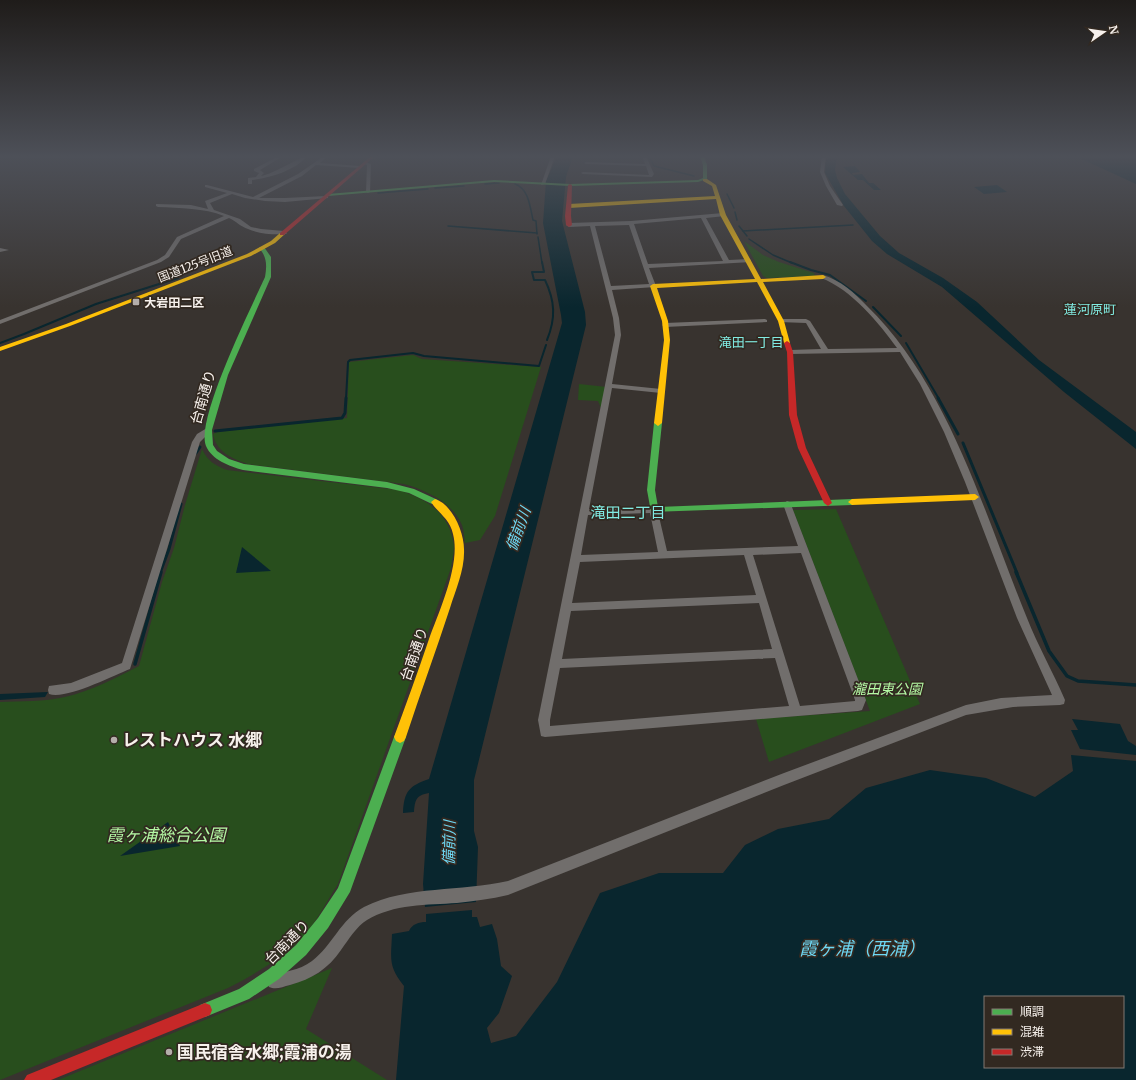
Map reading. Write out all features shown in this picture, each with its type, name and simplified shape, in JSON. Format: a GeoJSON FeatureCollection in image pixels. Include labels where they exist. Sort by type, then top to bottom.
{"type":"FeatureCollection","features":[{"type":"Feature","properties":{"kind":"street"},"geometry":{"type":"LineString","coordinates":[[180,206],[212,211],[238,220],[249,228],[261,231],[284,233]]}},
{"type":"Feature","properties":{"kind":"street"},"geometry":{"type":"LineString","coordinates":[[209,206],[212,211]]}},
{"type":"Feature","properties":{"kind":"street","name":"国道125号旧道"},"geometry":{"type":"LineString","coordinates":[[0,349],[68,326],[238,260],[262,248],[284,233],[315,206]]}},
{"type":"Feature","properties":{"kind":"street"},"geometry":{"type":"LineString","coordinates":[[569,206],[569,225],[630,223],[723,215]]}},
{"type":"Feature","properties":{"kind":"street"},"geometry":{"type":"LineString","coordinates":[[720,206],[723,215],[760,280],[781,322],[790,352],[793,415],[802,448],[828,503]]}},
{"type":"Feature","properties":{"kind":"street"},"geometry":{"type":"LineString","coordinates":[[0,322],[159,261],[167,256],[179,238],[227,217]]}},
{"type":"Feature","properties":{"kind":"street"},"geometry":{"type":"LineString","coordinates":[[703,217],[726,262]]}},
{"type":"Feature","properties":{"kind":"street"},"geometry":{"type":"LineString","coordinates":[[630,223],[653,286],[665,325],[666,346],[651,490],[664,555]]}},
{"type":"Feature","properties":{"kind":"street"},"geometry":{"type":"LineString","coordinates":[[592,225],[618,328],[609,386],[544,720],[545,732],[858,706],[861,700],[787,504]]}},
{"type":"Feature","properties":{"kind":"street","name":"台南通り"},"geometry":{"type":"LineString","coordinates":[[32,1080],[244,994],[261,985],[312,940],[330,916],[343,892],[430,650],[459,560],[459,540],[456,528],[446,511],[436,503],[411,489],[243,467],[231,464],[215,455],[211,450],[208,444],[207,431],[227,367],[267,277],[268,258],[266,251],[262,248]]}},
{"type":"Feature","properties":{"kind":"street"},"geometry":{"type":"LineString","coordinates":[[646,266],[749,261]]}},
{"type":"Feature","properties":{"kind":"street"},"geometry":{"type":"LineString","coordinates":[[261,985],[306,973],[318,966],[352,924],[369,911],[384,905],[417,900],[481,894],[508,888],[784,779],[966,710],[985,705],[1017,701],[1060,700],[1036,653],[975,497],[939,413],[903,350],[886,328],[863,305],[839,285],[823,277],[609,288]]}},
{"type":"Feature","properties":{"kind":"street"},"geometry":{"type":"LineString","coordinates":[[665,325],[765,321]]}},
{"type":"Feature","properties":{"kind":"street"},"geometry":{"type":"LineString","coordinates":[[781,322],[808,322],[826,352]]}},
{"type":"Feature","properties":{"kind":"street"},"geometry":{"type":"LineString","coordinates":[[790,352],[903,350]]}},
{"type":"Feature","properties":{"kind":"street"},"geometry":{"type":"LineString","coordinates":[[609,386],[661,391]]}},
{"type":"Feature","properties":{"kind":"street"},"geometry":{"type":"LineString","coordinates":[[54,690],[71,688],[126,666],[148,591],[196,442],[200,436],[207,431]]}},
{"type":"Feature","properties":{"kind":"street"},"geometry":{"type":"LineString","coordinates":[[584,512],[975,497]]}},
{"type":"Feature","properties":{"kind":"street"},"geometry":{"type":"LineString","coordinates":[[575,559],[804,549]]}},
{"type":"Feature","properties":{"kind":"street"},"geometry":{"type":"LineString","coordinates":[[748,552],[796,710]]}},
{"type":"Feature","properties":{"kind":"street"},"geometry":{"type":"LineString","coordinates":[[566,607],[762,599]]}},
{"type":"Feature","properties":{"kind":"street"},"geometry":{"type":"LineString","coordinates":[[556,663],[564,664],[779,653]]}},
{"type":"Feature","properties":{"kind":"green space"},"geometry":{"type":"Polygon","coordinates":[[[744,241],[763,255],[779,262],[814,273],[815,276],[767,278],[763,276],[744,241]]]}},
{"type":"Feature","properties":{"kind":"green space"},"geometry":{"type":"Polygon","coordinates":[[[413,355],[422,359],[541,367],[495,516],[480,540],[465,543],[464,531],[458,517],[438,498],[421,490],[404,484],[248,464],[226,454],[221,450],[215,440],[213,434],[217,432],[347,418],[349,362],[413,355]]]}},
{"type":"Feature","properties":{"kind":"green space"},"geometry":{"type":"Polygon","coordinates":[[[579,384],[607,387],[601,408],[598,401],[578,400],[579,384]]]}},
{"type":"Feature","properties":{"kind":"green space","name":"霞ヶ浦総合公園"},"geometry":{"type":"Polygon","coordinates":[[[202,449],[212,462],[227,470],[398,490],[418,498],[435,509],[448,525],[452,534],[454,546],[451,568],[338,884],[308,931],[281,956],[261,970],[228,988],[0,1080],[0,702],[41,701],[65,697],[94,688],[139,666],[162,582],[174,548],[202,449]]]}},
{"type":"Feature","properties":{"kind":"green space","name":"瀧田東公園"},"geometry":{"type":"Polygon","coordinates":[[[836,509],[920,704],[769,762],[756,719],[870,711],[793,510],[836,509]]]}},
{"type":"Feature","properties":{"kind":"green space"},"geometry":{"type":"Polygon","coordinates":[[[332,968],[306,1029],[387,1080],[58,1080],[332,968]]]}},
{"type":"Feature","properties":{"kind":"water","name":"備前川"},"geometry":{"type":"Polygon","coordinates":[[[544,206],[563,206],[562,221],[585,312],[586,325],[474,780],[474,831],[478,847],[476,902],[425,907],[423,884],[429,793],[421,795],[417,799],[414,812],[403,813],[405,799],[406,794],[412,787],[429,779],[562,323],[543,223],[544,206]]]}},
{"type":"Feature","properties":{"kind":"water"},"geometry":{"type":"Polygon","coordinates":[[[844,206],[855,206],[880,236],[899,253],[943,278],[977,302],[1039,360],[1136,432],[1136,449],[1064,392],[942,287],[887,254],[872,241],[844,206]]]}},
{"type":"Feature","properties":{"kind":"water"},"geometry":{"type":"Polygon","coordinates":[[[242,547],[271,571],[236,573],[242,547]]]}},
{"type":"Feature","properties":{"kind":"water"},"geometry":{"type":"Polygon","coordinates":[[[48,692],[45,697],[0,700],[0,694],[48,692]]]}},
{"type":"Feature","properties":{"kind":"water"},"geometry":{"type":"Polygon","coordinates":[[[1072,719],[1120,724],[1128,741],[1136,746],[1136,755],[1080,749],[1071,730],[1078,730],[1072,719]]]}},
{"type":"Feature","properties":{"kind":"water","name":"霞ヶ浦（西浦）"},"geometry":{"type":"Polygon","coordinates":[[[1071,755],[1136,761],[1136,1080],[396,1080],[404,986],[395,973],[393,967],[391,950],[392,934],[409,931],[416,924],[426,922],[426,914],[472,910],[472,917],[477,917],[480,927],[492,924],[497,939],[501,966],[512,976],[499,1013],[487,1028],[491,1043],[516,1036],[557,982],[600,893],[659,873],[723,873],[745,845],[778,829],[829,819],[866,788],[930,770],[986,778],[1035,797],[1073,771],[1071,755]]]}},
{"type":"Feature","properties":{"kind":"water"},"geometry":{"type":"Polygon","coordinates":[[[168,822],[180,846],[120,856],[168,822]]]}},
{"type":"Feature","properties":{"kind":"waterway"},"geometry":{"type":"LineString","coordinates":[[530,206],[533,220],[536,221],[537,233]]}},
{"type":"Feature","properties":{"kind":"waterway"},"geometry":{"type":"LineString","coordinates":[[735,212],[737,220]]}},
{"type":"Feature","properties":{"kind":"waterway"},"geometry":{"type":"LineString","coordinates":[[743,231],[853,225]]}},
{"type":"Feature","properties":{"kind":"waterway"},"geometry":{"type":"LineString","coordinates":[[448,226],[537,233]]}},
{"type":"Feature","properties":{"kind":"waterway"},"geometry":{"type":"LineString","coordinates":[[739,226],[743,231]]}},
{"type":"Feature","properties":{"kind":"waterway"},"geometry":{"type":"LineString","coordinates":[[743,231],[747,236]]}},
{"type":"Feature","properties":{"kind":"waterway"},"geometry":{"type":"LineString","coordinates":[[538,237],[542,263]]}},
{"type":"Feature","properties":{"kind":"waterway"},"geometry":{"type":"LineString","coordinates":[[749,239],[773,255],[792,263]]}},
{"type":"Feature","properties":{"kind":"waterway"},"geometry":{"type":"LineString","coordinates":[[542,262],[544,272],[532,272],[534,280],[545,280],[551,295],[553,317],[547,340]]}},
{"type":"Feature","properties":{"kind":"waterway"},"geometry":{"type":"LineString","coordinates":[[790,262],[830,275],[866,301]]}},
{"type":"Feature","properties":{"kind":"waterway"},"geometry":{"type":"LineString","coordinates":[[0,343],[96,304],[178,278]]}},
{"type":"Feature","properties":{"kind":"waterway"},"geometry":{"type":"LineString","coordinates":[[873,307],[901,336]]}},
{"type":"Feature","properties":{"kind":"waterway"},"geometry":{"type":"LineString","coordinates":[[906,343],[939,399]]}},
{"type":"Feature","properties":{"kind":"waterway"},"geometry":{"type":"LineString","coordinates":[[346,399],[348,362],[350,360],[413,353],[424,356],[539,366],[546,345]]}},
{"type":"Feature","properties":{"kind":"waterway"},"geometry":{"type":"LineString","coordinates":[[215,431],[342,418],[345,413],[346,398]]}},
{"type":"Feature","properties":{"kind":"waterway"},"geometry":{"type":"LineString","coordinates":[[938,398],[958,434]]}},
{"type":"Feature","properties":{"kind":"waterway"},"geometry":{"type":"LineString","coordinates":[[963,443],[1017,573]]}},
{"type":"Feature","properties":{"kind":"waterway"},"geometry":{"type":"LineString","coordinates":[[196,453],[200,447]]}},
{"type":"Feature","properties":{"kind":"waterway"},"geometry":{"type":"LineString","coordinates":[[160,573],[169,549],[181,504]]}},
{"type":"Feature","properties":{"kind":"waterway"},"geometry":{"type":"LineString","coordinates":[[135,664],[161,572]]}},
{"type":"Feature","properties":{"kind":"waterway"},"geometry":{"type":"LineString","coordinates":[[1016,572],[1049,651],[1067,676],[1078,681],[1136,685]]}},
{"type":"Feature","properties":{"kind":"traffic: fast"},"geometry":{"type":"LineString","coordinates":[[262,248],[268,257],[268,277],[224,375],[208,430],[209,445],[214,453],[226,461],[243,467],[387,485],[411,491],[435,502]]}},
{"type":"Feature","properties":{"kind":"traffic: fast"},"geometry":{"type":"LineString","coordinates":[[658,423],[651,490],[654,510],[852,502]]}},
{"type":"Feature","properties":{"kind":"traffic: fast"},"geometry":{"type":"LineString","coordinates":[[205,1010],[244,994],[274,974],[301,950],[323,923],[343,892],[400,737]]}},
{"type":"Feature","properties":{"kind":"traffic: slow"},"geometry":{"type":"LineString","coordinates":[[720,206],[723,215],[781,321],[787,343]]}},
{"type":"Feature","properties":{"kind":"traffic: slow"},"geometry":{"type":"LineString","coordinates":[[0,349],[68,325],[249,255],[273,242],[282,234]]}},
{"type":"Feature","properties":{"kind":"traffic: slow"},"geometry":{"type":"LineString","coordinates":[[658,423],[667,340],[665,321],[653,286],[823,277]]}},
{"type":"Feature","properties":{"kind":"traffic: slow"},"geometry":{"type":"LineString","coordinates":[[852,502],[975,497]]}},
{"type":"Feature","properties":{"kind":"traffic: slow"},"geometry":{"type":"LineString","coordinates":[[400,737],[452,588],[459,559],[459,540],[454,524],[444,510],[435,502]]}},
{"type":"Feature","properties":{"kind":"traffic: jam"},"geometry":{"type":"LineString","coordinates":[[282,234],[314,206]]}},
{"type":"Feature","properties":{"kind":"traffic: jam"},"geometry":{"type":"LineString","coordinates":[[569,206],[569,225]]}},
{"type":"Feature","properties":{"kind":"traffic: jam"},"geometry":{"type":"LineString","coordinates":[[787,343],[790,352],[793,415],[802,448],[828,503]]}},
{"type":"Feature","properties":{"kind":"traffic: jam"},"geometry":{"type":"LineString","coordinates":[[32,1080],[205,1010]]}},
{"type":"Feature","properties":{"kind":"place","name":"大岩田二区"},"geometry":{"type":"Point","coordinates":[136,302]}},
{"type":"Feature","properties":{"kind":"place","name":"レストハウス 水郷"},"geometry":{"type":"Point","coordinates":[114,740]}},
{"type":"Feature","properties":{"kind":"place","name":"国民宿舎水郷;霞浦の湯"},"geometry":{"type":"Point","coordinates":[169,1052]}},
{"type":"Feature","properties":{"kind":"district","name":"蓮河原町"},"geometry":{"type":"Point","coordinates":[1090,309]}},
{"type":"Feature","properties":{"kind":"district","name":"滝田一丁目"},"geometry":{"type":"Point","coordinates":[751,342]}},
{"type":"Feature","properties":{"kind":"district","name":"滝田二丁目"},"geometry":{"type":"Point","coordinates":[628,512]}}]}
